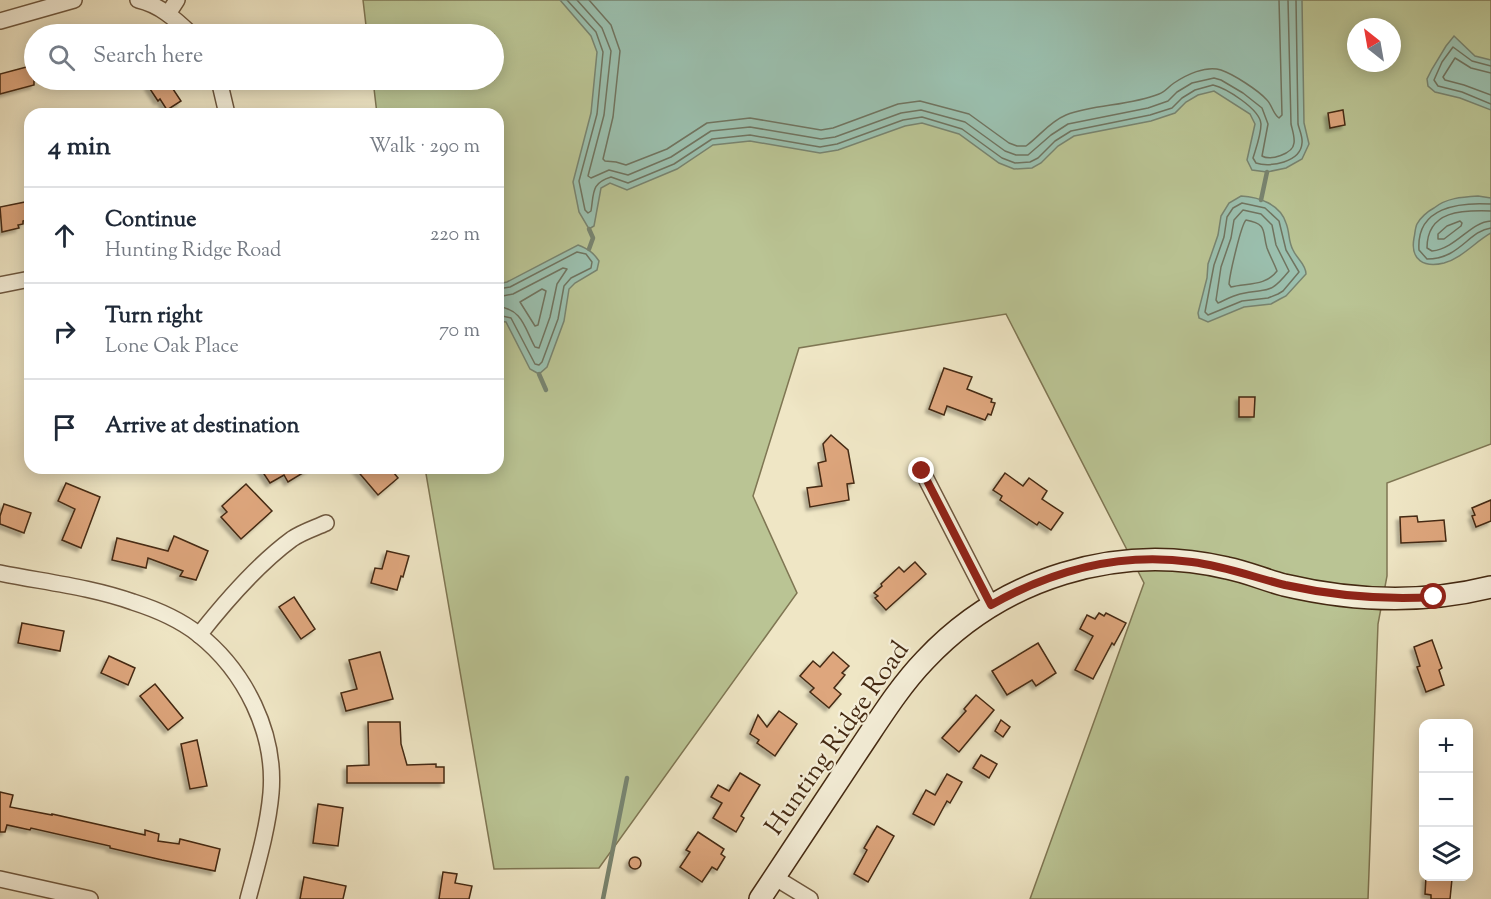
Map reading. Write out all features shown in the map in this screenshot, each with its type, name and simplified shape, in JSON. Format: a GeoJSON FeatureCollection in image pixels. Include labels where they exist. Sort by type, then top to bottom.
{"type":"FeatureCollection","features":[{"type":"Feature","properties":{"kind":"street"},"geometry":{"type":"LineString","coordinates":[[0,21],[74,0]]}},
{"type":"Feature","properties":{"kind":"street"},"geometry":{"type":"LineString","coordinates":[[138,0],[151,3],[180,24]]}},
{"type":"Feature","properties":{"kind":"street"},"geometry":{"type":"LineString","coordinates":[[168,14],[177,0]]}},
{"type":"Feature","properties":{"kind":"street"},"geometry":{"type":"LineString","coordinates":[[221,90],[226,108]]}},
{"type":"Feature","properties":{"kind":"street"},"geometry":{"type":"LineString","coordinates":[[0,285],[24,280]]}},
{"type":"Feature","properties":{"kind":"street"},"geometry":{"type":"LineString","coordinates":[[922,471],[991,605]]}},
{"type":"Feature","properties":{"kind":"street"},"geometry":{"type":"LineString","coordinates":[[199,635],[243,584],[273,556],[294,538],[326,523]]}},
{"type":"Feature","properties":{"kind":"street","name":"Hunting Ridge Road"},"geometry":{"type":"LineString","coordinates":[[760,899],[909,676],[945,639],[991,605],[1044,579],[1113,561],[1136,560],[1182,561],[1218,566],[1301,588],[1365,598],[1434,597],[1491,587]]}},
{"type":"Feature","properties":{"kind":"street"},"geometry":{"type":"LineString","coordinates":[[0,573],[133,602],[183,624],[199,635],[225,660],[256,708],[266,735],[270,762],[272,790],[268,816],[248,899]]}},
{"type":"Feature","properties":{"kind":"street"},"geometry":{"type":"LineString","coordinates":[[774,877],[810,899]]}},
{"type":"Feature","properties":{"kind":"street"},"geometry":{"type":"LineString","coordinates":[[0,879],[90,899]]}},
{"type":"Feature","properties":{"kind":"shaded area"},"geometry":{"type":"Polygon","coordinates":[[[363,0],[1491,0],[1491,444],[1387,483],[1387,576],[1378,624],[1368,899],[1030,899],[1144,583],[1006,314],[799,348],[753,496],[797,593],[599,868],[494,869],[426,474],[504,474],[504,108],[376,108],[374,90],[504,90],[504,24],[366,24],[363,0]]]}},
{"type":"Feature","properties":{"kind":"water"},"geometry":{"type":"Polygon","coordinates":[[[560,0],[1302,0],[1304,123],[1309,144],[1302,159],[1286,168],[1267,172],[1252,170],[1247,160],[1255,124],[1250,114],[1214,91],[1198,95],[1186,102],[1175,113],[1151,121],[1074,136],[1032,168],[1014,169],[999,163],[959,134],[922,123],[905,126],[838,150],[820,153],[750,141],[713,145],[677,169],[627,190],[610,183],[601,188],[594,226],[589,229],[579,212],[573,182],[591,113],[597,52],[591,36],[560,0]]]}},
{"type":"Feature","properties":{"kind":"water"},"geometry":{"type":"Polygon","coordinates":[[[1454,36],[1475,56],[1491,60],[1491,110],[1460,98],[1435,92],[1428,86],[1427,79],[1432,69],[1454,36]]]}},
{"type":"Feature","properties":{"kind":"water"},"geometry":{"type":"Polygon","coordinates":[[[1241,196],[1262,200],[1279,211],[1286,223],[1291,247],[1305,267],[1306,274],[1286,296],[1271,304],[1244,307],[1208,322],[1199,318],[1198,313],[1207,278],[1208,264],[1218,235],[1221,216],[1229,203],[1241,196]]]}},
{"type":"Feature","properties":{"kind":"water"},"geometry":{"type":"Polygon","coordinates":[[[1478,196],[1491,198],[1491,233],[1451,261],[1430,264],[1420,261],[1416,257],[1413,246],[1416,226],[1422,217],[1449,200],[1478,196]]]}},
{"type":"Feature","properties":{"kind":"water"},"geometry":{"type":"Polygon","coordinates":[[[578,245],[590,251],[599,261],[597,270],[569,289],[564,321],[547,367],[539,374],[530,369],[504,322],[504,283],[578,245]]]}},
{"type":"Feature","properties":{"kind":"building"},"geometry":{"type":"Polygon","coordinates":[[[24,68],[24,88],[0,94],[0,74],[24,68]]]}},
{"type":"Feature","properties":{"kind":"building"},"geometry":{"type":"Polygon","coordinates":[[[151,90],[174,90],[181,101],[170,108],[166,108],[160,99],[158,101],[151,90]]]}},
{"type":"Feature","properties":{"kind":"building"},"geometry":{"type":"Polygon","coordinates":[[[1343,110],[1345,125],[1330,128],[1328,113],[1343,110]]]}},
{"type":"Feature","properties":{"kind":"building"},"geometry":{"type":"Polygon","coordinates":[[[24,202],[23,224],[18,225],[19,228],[2,232],[0,207],[24,202]]]}},
{"type":"Feature","properties":{"kind":"building"},"geometry":{"type":"Polygon","coordinates":[[[944,368],[972,377],[967,389],[992,399],[991,402],[995,403],[991,415],[988,414],[985,420],[947,406],[944,415],[929,409],[944,368]]]}},
{"type":"Feature","properties":{"kind":"building"},"geometry":{"type":"Polygon","coordinates":[[[1239,397],[1255,397],[1254,417],[1239,417],[1239,397]]]}},
{"type":"Feature","properties":{"kind":"building"},"geometry":{"type":"Polygon","coordinates":[[[831,435],[848,450],[854,483],[847,484],[849,500],[810,507],[807,488],[822,486],[818,463],[826,461],[823,444],[831,435]]]}},
{"type":"Feature","properties":{"kind":"building"},"geometry":{"type":"Polygon","coordinates":[[[1005,473],[1023,486],[1029,478],[1047,491],[1042,499],[1063,513],[1051,530],[1039,522],[1037,525],[1000,500],[1002,496],[993,490],[1005,473]]]}},
{"type":"Feature","properties":{"kind":"building"},"geometry":{"type":"Polygon","coordinates":[[[264,474],[301,474],[288,482],[284,475],[270,483],[264,474]]]}},
{"type":"Feature","properties":{"kind":"building"},"geometry":{"type":"Polygon","coordinates":[[[360,474],[395,474],[398,478],[378,495],[360,474]]]}},
{"type":"Feature","properties":{"kind":"building"},"geometry":{"type":"Polygon","coordinates":[[[66,483],[100,497],[81,548],[62,540],[75,509],[58,501],[66,483]]]}},
{"type":"Feature","properties":{"kind":"building"},"geometry":{"type":"Polygon","coordinates":[[[246,484],[272,511],[241,539],[221,517],[227,512],[222,506],[246,484]]]}},
{"type":"Feature","properties":{"kind":"building"},"geometry":{"type":"Polygon","coordinates":[[[1491,500],[1491,521],[1476,527],[1472,508],[1491,500]]]}},
{"type":"Feature","properties":{"kind":"building"},"geometry":{"type":"Polygon","coordinates":[[[4,504],[31,513],[24,533],[0,524],[4,504]]]}},
{"type":"Feature","properties":{"kind":"building"},"geometry":{"type":"Polygon","coordinates":[[[1417,516],[1418,522],[1444,520],[1446,541],[1401,543],[1400,517],[1417,516]]]}},
{"type":"Feature","properties":{"kind":"building"},"geometry":{"type":"Polygon","coordinates":[[[174,536],[208,551],[196,580],[180,576],[183,571],[148,558],[146,568],[112,560],[117,538],[168,551],[174,536]]]}},
{"type":"Feature","properties":{"kind":"building"},"geometry":{"type":"Polygon","coordinates":[[[387,551],[409,556],[397,590],[371,583],[375,568],[382,569],[387,551]]]}},
{"type":"Feature","properties":{"kind":"building"},"geometry":{"type":"Polygon","coordinates":[[[915,562],[926,574],[886,610],[875,598],[878,596],[874,593],[899,567],[904,572],[915,562]]]}},
{"type":"Feature","properties":{"kind":"building"},"geometry":{"type":"Polygon","coordinates":[[[294,597],[315,629],[301,639],[279,607],[294,597]]]}},
{"type":"Feature","properties":{"kind":"building"},"geometry":{"type":"Polygon","coordinates":[[[1099,613],[1104,616],[1106,613],[1126,623],[1114,645],[1112,643],[1093,679],[1075,670],[1093,636],[1080,629],[1087,615],[1095,619],[1099,613]]]}},
{"type":"Feature","properties":{"kind":"building"},"geometry":{"type":"Polygon","coordinates":[[[22,623],[64,631],[60,651],[18,643],[22,623]]]}},
{"type":"Feature","properties":{"kind":"building"},"geometry":{"type":"Polygon","coordinates":[[[1432,640],[1442,668],[1439,670],[1444,685],[1426,692],[1417,667],[1420,666],[1414,647],[1432,640]]]}},
{"type":"Feature","properties":{"kind":"building"},"geometry":{"type":"Polygon","coordinates":[[[1038,643],[1056,673],[1036,686],[1032,680],[1007,695],[992,671],[1038,643]]]}},
{"type":"Feature","properties":{"kind":"building"},"geometry":{"type":"Polygon","coordinates":[[[380,652],[393,699],[346,711],[341,693],[357,689],[349,660],[380,652]]]}},
{"type":"Feature","properties":{"kind":"building"},"geometry":{"type":"Polygon","coordinates":[[[833,652],[849,666],[842,673],[845,675],[834,688],[841,694],[829,708],[810,692],[814,688],[800,676],[813,661],[820,667],[833,652]]]}},
{"type":"Feature","properties":{"kind":"building"},"geometry":{"type":"Polygon","coordinates":[[[109,656],[135,668],[128,685],[101,673],[109,656]]]}},
{"type":"Feature","properties":{"kind":"building"},"geometry":{"type":"Polygon","coordinates":[[[155,684],[183,718],[168,730],[140,696],[155,684]]]}},
{"type":"Feature","properties":{"kind":"building"},"geometry":{"type":"Polygon","coordinates":[[[976,695],[994,710],[959,752],[942,738],[966,711],[964,709],[976,695]]]}},
{"type":"Feature","properties":{"kind":"building"},"geometry":{"type":"Polygon","coordinates":[[[779,711],[797,724],[775,756],[757,743],[759,740],[750,734],[758,715],[767,727],[779,711]]]}},
{"type":"Feature","properties":{"kind":"building"},"geometry":{"type":"Polygon","coordinates":[[[1001,720],[1010,727],[1003,737],[995,731],[1001,720]]]}},
{"type":"Feature","properties":{"kind":"building"},"geometry":{"type":"Polygon","coordinates":[[[368,722],[400,722],[401,744],[407,765],[436,764],[436,767],[444,767],[444,783],[347,783],[347,766],[369,765],[368,722]]]}},
{"type":"Feature","properties":{"kind":"building"},"geometry":{"type":"Polygon","coordinates":[[[197,740],[207,786],[190,789],[181,744],[197,740]]]}},
{"type":"Feature","properties":{"kind":"building"},"geometry":{"type":"Polygon","coordinates":[[[981,755],[997,764],[989,778],[973,768],[981,755]]]}},
{"type":"Feature","properties":{"kind":"building"},"geometry":{"type":"Polygon","coordinates":[[[740,773],[760,785],[741,816],[744,818],[736,832],[713,818],[722,803],[711,797],[718,785],[729,791],[740,773]]]}},
{"type":"Feature","properties":{"kind":"building"},"geometry":{"type":"Polygon","coordinates":[[[947,774],[962,782],[950,803],[947,801],[934,825],[913,814],[926,790],[935,795],[947,774]]]}},
{"type":"Feature","properties":{"kind":"building"},"geometry":{"type":"Polygon","coordinates":[[[0,792],[13,795],[10,807],[145,835],[145,830],[159,834],[158,841],[179,844],[180,839],[220,849],[215,871],[31,828],[30,830],[7,825],[5,832],[0,832],[0,792]]]}},
{"type":"Feature","properties":{"kind":"building"},"geometry":{"type":"Polygon","coordinates":[[[318,804],[343,808],[338,846],[313,843],[318,804]]]}},
{"type":"Feature","properties":{"kind":"building"},"geometry":{"type":"Polygon","coordinates":[[[877,826],[894,836],[868,882],[854,874],[867,850],[864,848],[877,826]]]}},
{"type":"Feature","properties":{"kind":"building"},"geometry":{"type":"Polygon","coordinates":[[[698,832],[724,849],[721,854],[725,857],[717,870],[712,867],[702,882],[680,867],[690,852],[686,850],[698,832]]]}},
{"type":"Feature","properties":{"kind":"building"},"geometry":{"type":"Polygon","coordinates":[[[637,857],[641,863],[637,869],[633,869],[629,861],[637,857]]]}},
{"type":"Feature","properties":{"kind":"building"},"geometry":{"type":"Polygon","coordinates":[[[443,872],[457,874],[455,883],[472,886],[469,899],[439,899],[443,872]]]}},
{"type":"Feature","properties":{"kind":"building"},"geometry":{"type":"Polygon","coordinates":[[[304,877],[346,886],[343,899],[300,899],[304,877]]]}},
{"type":"Feature","properties":{"kind":"building"},"geometry":{"type":"Polygon","coordinates":[[[1426,881],[1452,881],[1450,899],[1431,899],[1431,895],[1425,894],[1426,881]]]}},
{"type":"Feature","properties":{"kind":"waterway"},"geometry":{"type":"LineString","coordinates":[[1261,200],[1267,172]]}},
{"type":"Feature","properties":{"kind":"waterway"},"geometry":{"type":"LineString","coordinates":[[589,229],[593,238],[589,249]]}},
{"type":"Feature","properties":{"kind":"waterway"},"geometry":{"type":"LineString","coordinates":[[539,374],[546,390]]}},
{"type":"Feature","properties":{"kind":"waterway"},"geometry":{"type":"LineString","coordinates":[[603,899],[627,778]]}},
{"type":"Feature","properties":{"kind":"route"},"geometry":{"type":"LineString","coordinates":[[922,471],[991,605],[1044,579],[1064,572],[1113,561],[1136,560],[1166,560],[1218,566],[1283,584],[1348,596],[1400,599],[1434,597]]}}]}
